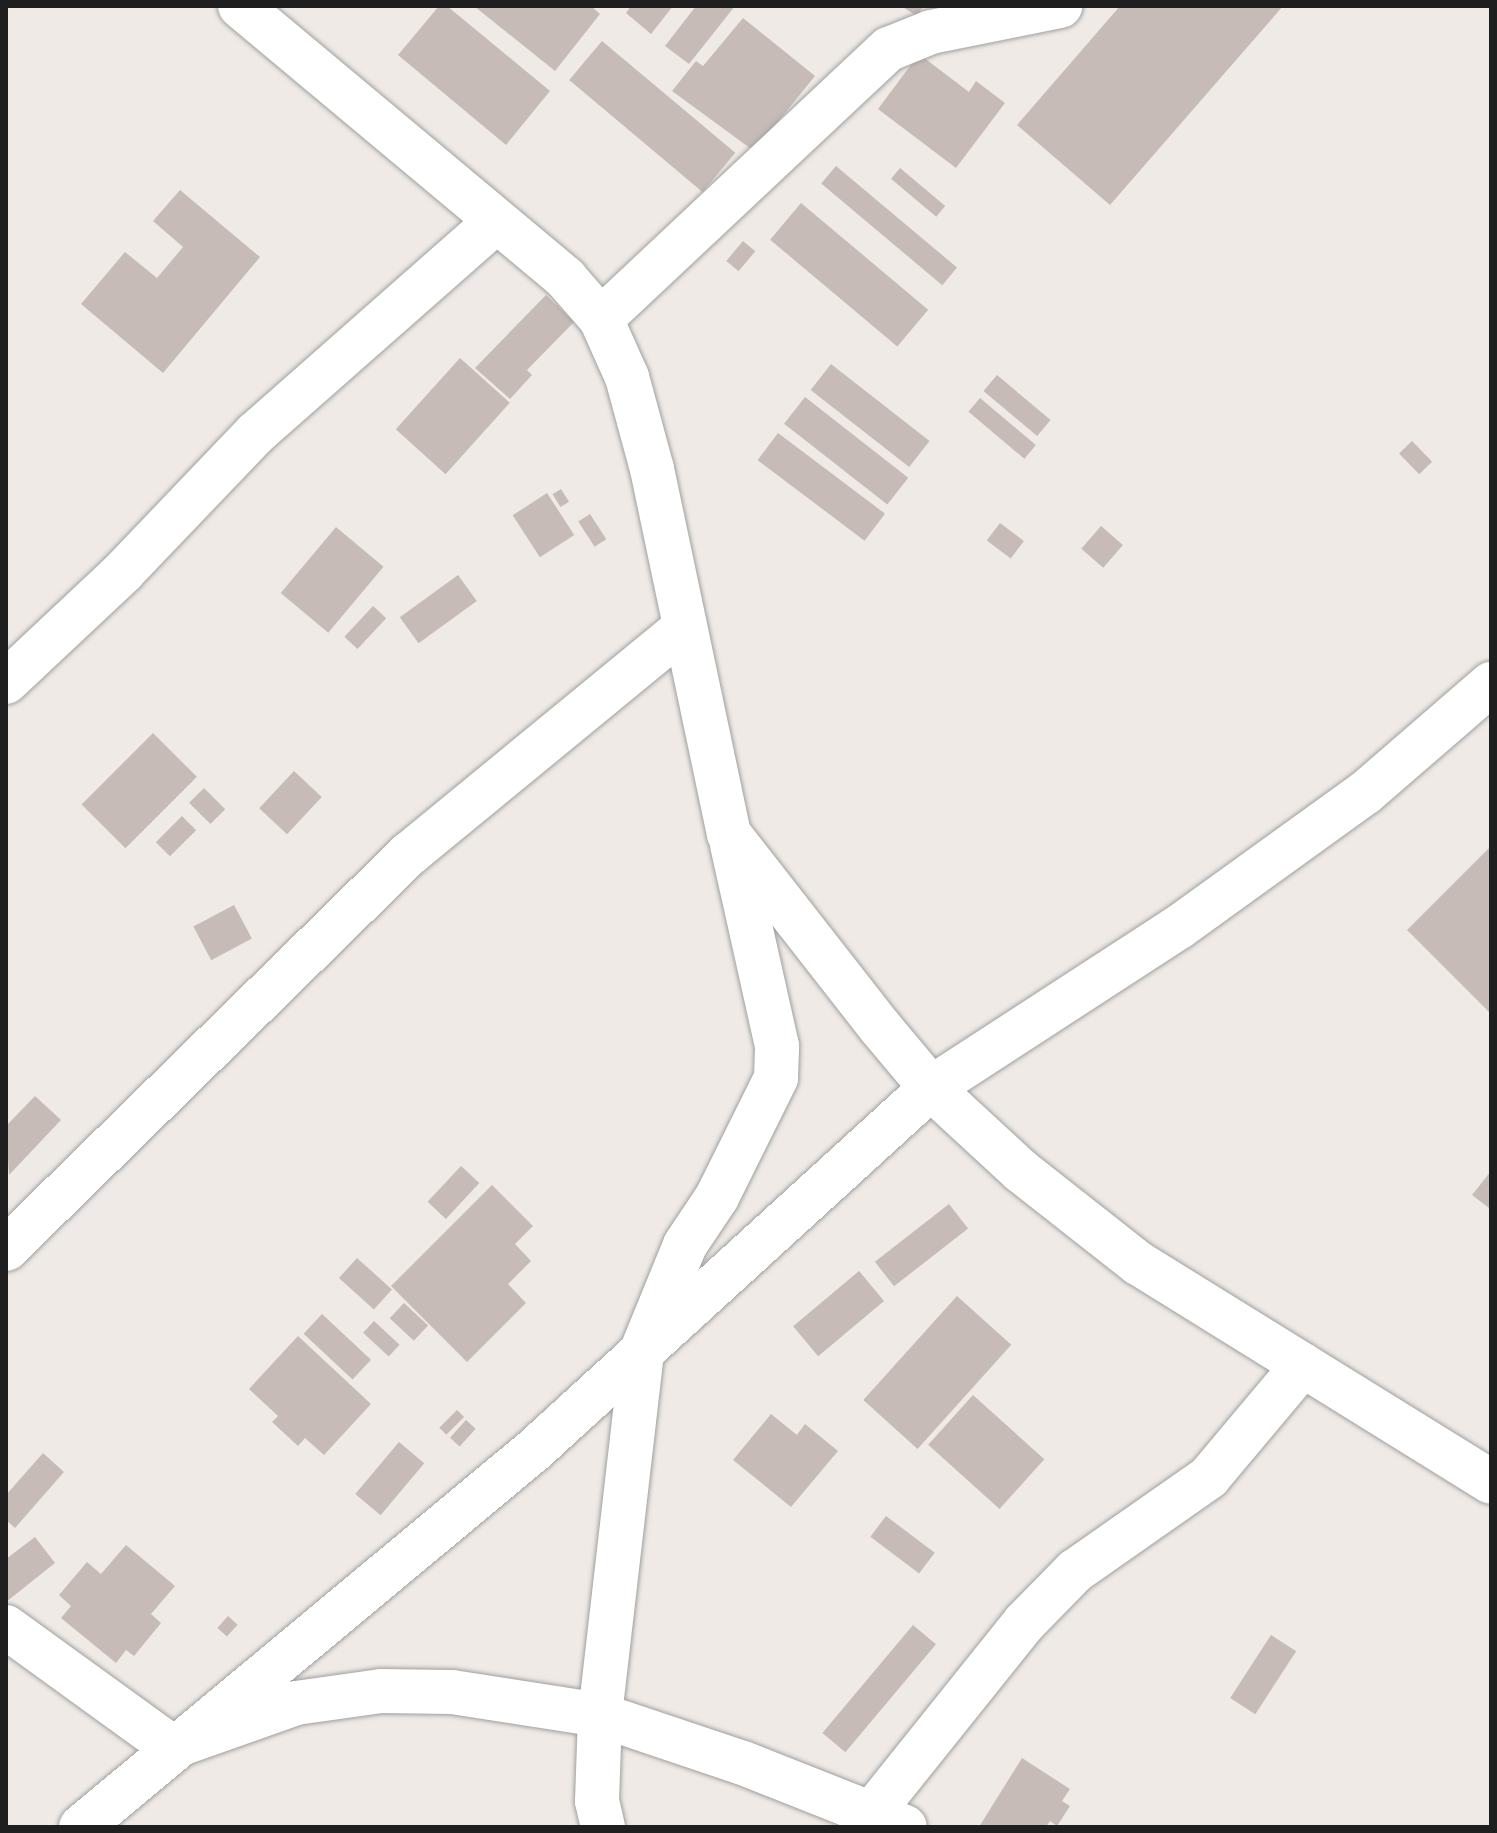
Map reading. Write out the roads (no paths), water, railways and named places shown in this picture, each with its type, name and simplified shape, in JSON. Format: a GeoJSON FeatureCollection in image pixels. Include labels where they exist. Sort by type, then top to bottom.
{"type":"FeatureCollection","features":[{"type":"Feature","properties":{"kind":"street"},"geometry":{"type":"LineString","coordinates":[[240,6],[566,279],[601,319],[627,377],[640,423],[777,1046],[776,1078],[717,1197],[685,1245],[642,1350],[600,1715],[597,1801],[603,1827]]}},
{"type":"Feature","properties":{"kind":"street"},"geometry":{"type":"LineString","coordinates":[[601,319],[889,49],[931,32],[1060,6]]}},
{"type":"Feature","properties":{"kind":"street"},"geometry":{"type":"LineString","coordinates":[[6,682],[123,572],[256,433],[495,222]]}},
{"type":"Feature","properties":{"kind":"street"},"geometry":{"type":"LineString","coordinates":[[6,1249],[409,854],[685,627]]}},
{"type":"Feature","properties":{"kind":"street"},"geometry":{"type":"LineString","coordinates":[[81,1827],[172,1747],[361,1597],[642,1350],[931,1088],[1192,918],[1365,793],[1491,684]]}},
{"type":"Feature","properties":{"kind":"street"},"geometry":{"type":"LineString","coordinates":[[729,834],[931,1088],[1021,1171],[1138,1263],[1491,1482]]}},
{"type":"Feature","properties":{"kind":"street"},"geometry":{"type":"LineString","coordinates":[[172,1747],[296,1703],[381,1691],[452,1692],[600,1715],[888,1820],[1024,1623],[1075,1571],[1209,1477],[1303,1365]]}},
{"type":"Feature","properties":{"kind":"street"},"geometry":{"type":"LineString","coordinates":[[6,1627],[172,1747]]}}]}
